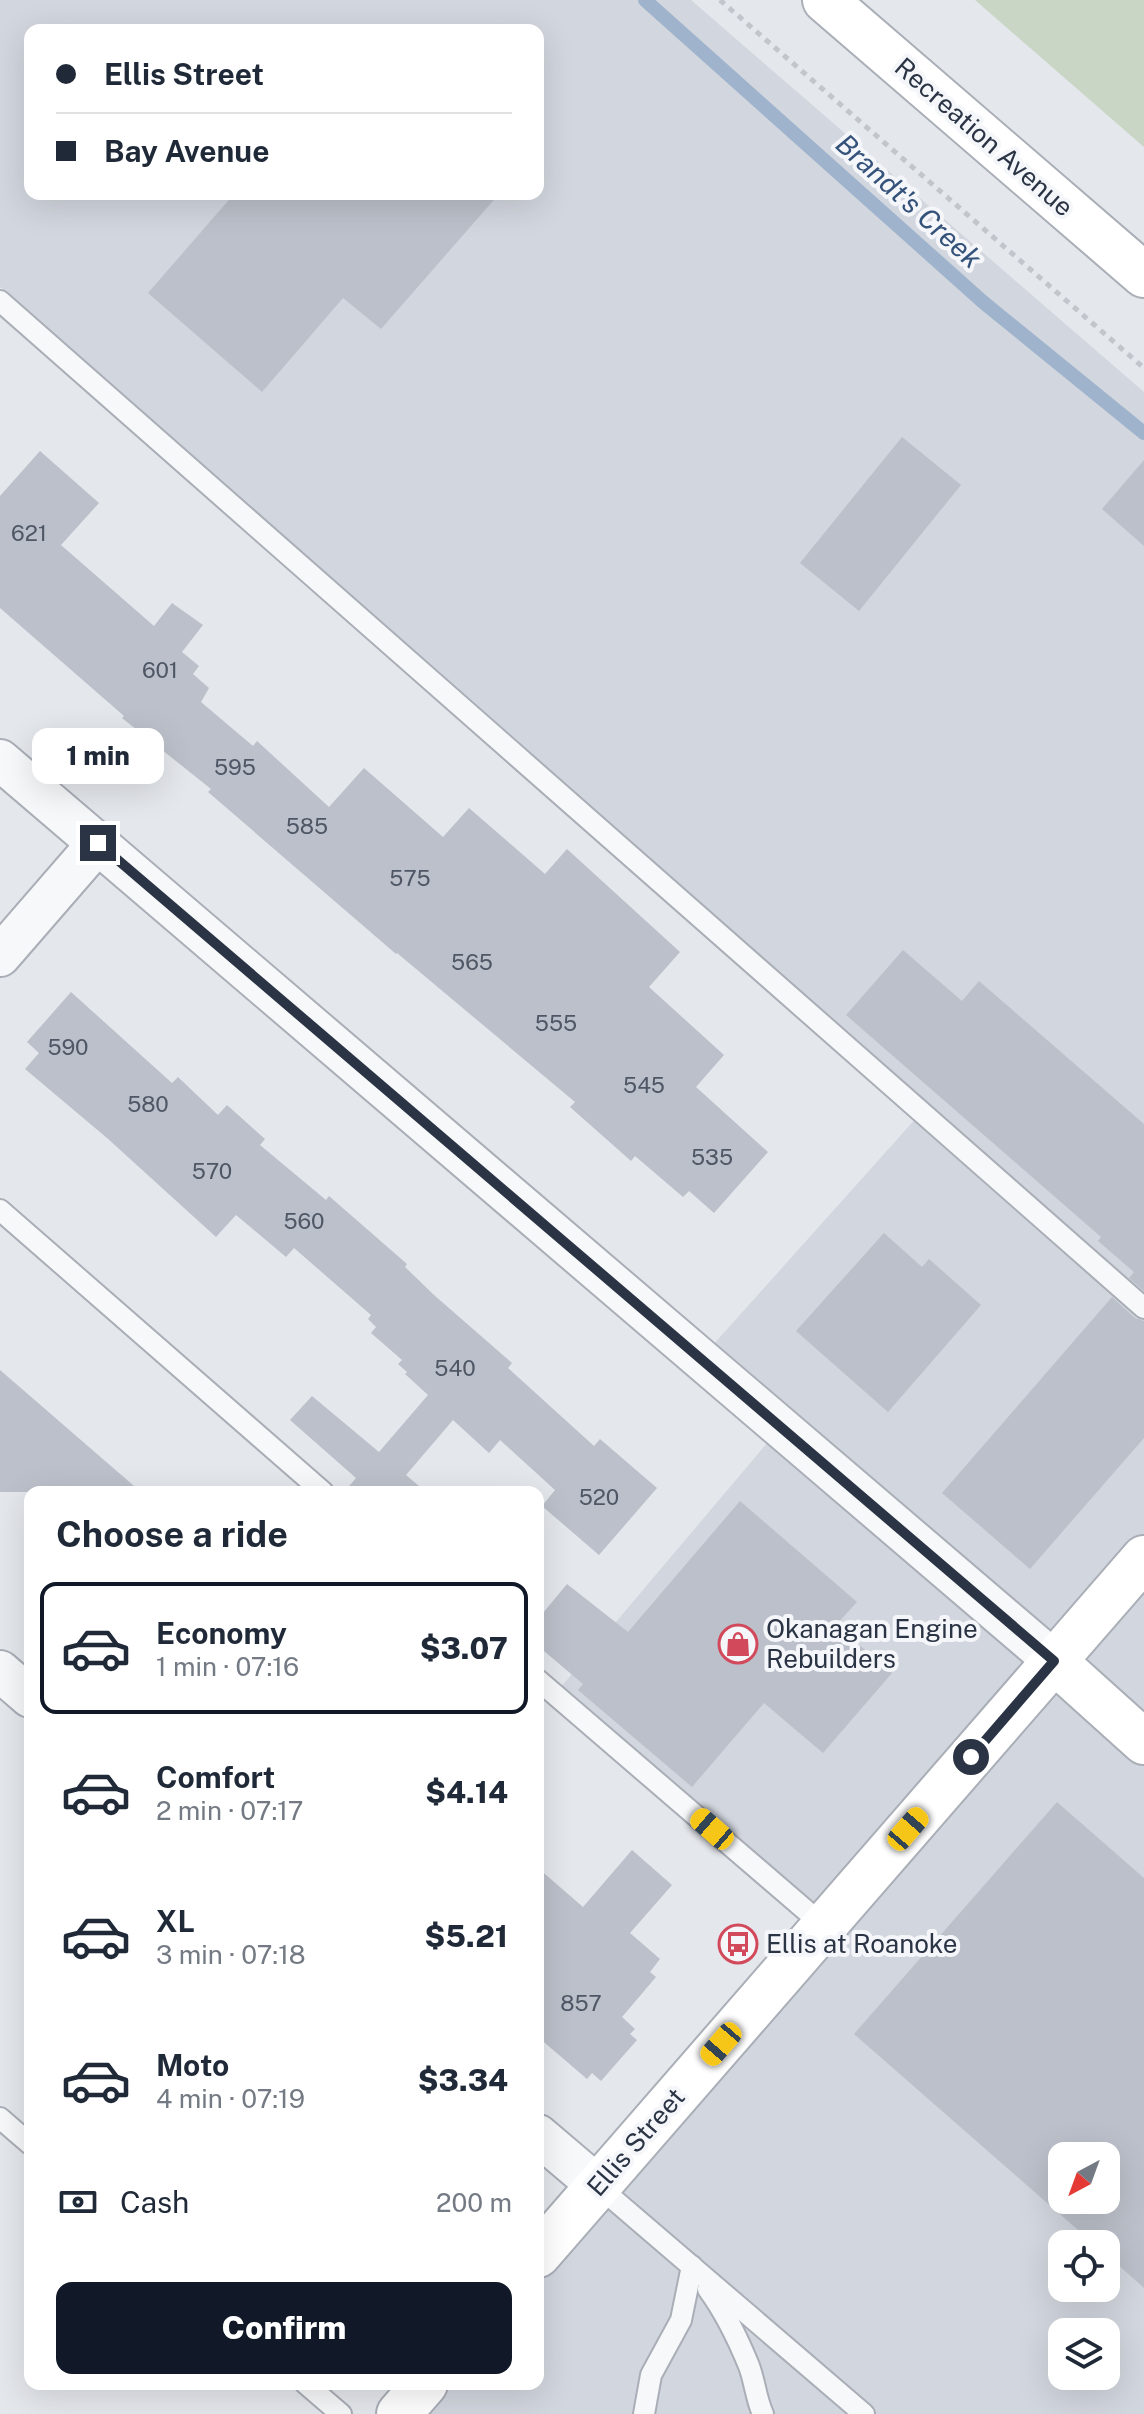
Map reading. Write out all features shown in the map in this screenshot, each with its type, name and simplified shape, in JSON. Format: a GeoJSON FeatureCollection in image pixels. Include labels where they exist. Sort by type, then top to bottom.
{"type":"FeatureCollection","features":[{"type":"Feature","properties":{"kind":"street","name":"Recreation Avenue"},"geometry":{"type":"LineString","coordinates":[[825,0],[1144,275]]}},
{"type":"Feature","properties":{"kind":"street"},"geometry":{"type":"LineString","coordinates":[[0,760],[1054,1661],[1144,1742]]}},
{"type":"Feature","properties":{"kind":"street"},"geometry":{"type":"LineString","coordinates":[[0,956],[98,843]]}},
{"type":"Feature","properties":{"kind":"street","name":"Ellis Street"},"geometry":{"type":"LineString","coordinates":[[544,2248],[1144,1558]]}},
{"type":"Feature","properties":{"kind":"street"},"geometry":{"type":"LineString","coordinates":[[0,1671],[24,1692]]}},
{"type":"Feature","properties":{"kind":"street"},"geometry":{"type":"LineString","coordinates":[[544,2140],[598,2186]]}},
{"type":"Feature","properties":{"kind":"street"},"geometry":{"type":"LineString","coordinates":[[399,2414],[420,2390]]}},
{"type":"Feature","properties":{"kind":"lane"},"geometry":{"type":"LineString","coordinates":[[0,301],[1144,1308]]}},
{"type":"Feature","properties":{"kind":"lane"},"geometry":{"type":"LineString","coordinates":[[0,1210],[316,1486]]}},
{"type":"Feature","properties":{"kind":"lane"},"geometry":{"type":"LineString","coordinates":[[544,1685],[824,1926]]}},
{"type":"Feature","properties":{"kind":"lane"},"geometry":{"type":"LineString","coordinates":[[0,2118],[24,2139]]}},
{"type":"Feature","properties":{"kind":"lane"},"geometry":{"type":"LineString","coordinates":[[598,2186],[864,2414]]}},
{"type":"Feature","properties":{"kind":"lane"},"geometry":{"type":"LineString","coordinates":[[644,2414],[651,2375],[681,2320],[692,2266]]}},
{"type":"Feature","properties":{"kind":"lane"},"geometry":{"type":"LineString","coordinates":[[692,2266],[733,2331],[750,2369],[763,2414]]}},
{"type":"Feature","properties":{"kind":"lane"},"geometry":{"type":"LineString","coordinates":[[313,2390],[341,2414]]}},
{"type":"Feature","properties":{"kind":"path"},"geometry":{"type":"LineString","coordinates":[[720,0],[1144,368]]}},
{"type":"Feature","properties":{"kind":"shaded area"},"geometry":{"type":"Polygon","coordinates":[[[0,0],[691,0],[1144,392],[1144,2414],[399,2414],[420,2390],[544,2390],[544,2247],[824,1926],[555,1694],[790,1416],[712,1346],[927,1106],[0,287],[0,0]]]}},
{"type":"Feature","properties":{"kind":"green space"},"geometry":{"type":"Polygon","coordinates":[[[975,0],[1144,0],[1144,147],[975,0]]]}},
{"type":"Feature","properties":{"kind":"building"},"geometry":{"type":"Polygon","coordinates":[[[229,200],[494,200],[381,329],[343,298],[262,392],[148,293],[229,200]]]}},
{"type":"Feature","properties":{"kind":"building"},"geometry":{"type":"Polygon","coordinates":[[[902,437],[961,485],[859,611],[800,563],[902,437]]]}},
{"type":"Feature","properties":{"kind":"building"},"geometry":{"type":"Polygon","coordinates":[[[40,451],[99,503],[61,545],[154,626],[172,603],[203,625],[182,652],[199,666],[193,674],[209,688],[201,702],[253,746],[257,741],[329,807],[364,768],[443,837],[469,808],[545,874],[567,849],[680,952],[649,987],[724,1055],[696,1087],[768,1152],[714,1213],[689,1191],[683,1197],[635,1156],[631,1161],[570,1107],[575,1102],[396,954],[208,792],[211,789],[122,718],[124,716],[0,608],[0,496],[40,451]]]}},
{"type":"Feature","properties":{"kind":"building"},"geometry":{"type":"Polygon","coordinates":[[[1144,460],[1144,546],[1102,509],[1144,460]]]}},
{"type":"Feature","properties":{"kind":"building"},"geometry":{"type":"Polygon","coordinates":[[[903,950],[962,1001],[979,981],[1144,1124],[1144,1291],[1129,1278],[1134,1272],[1098,1241],[1101,1237],[846,1015],[903,950]]]}},
{"type":"Feature","properties":{"kind":"building"},"geometry":{"type":"Polygon","coordinates":[[[71,992],[172,1083],[178,1077],[218,1115],[227,1105],[265,1139],[260,1145],[326,1200],[329,1196],[407,1264],[405,1267],[434,1295],[512,1363],[508,1368],[594,1446],[600,1439],[657,1488],[599,1555],[544,1508],[555,1490],[500,1440],[489,1453],[453,1420],[406,1475],[419,1486],[349,1486],[356,1478],[290,1420],[312,1396],[379,1452],[428,1395],[405,1374],[407,1372],[398,1364],[402,1360],[371,1333],[376,1327],[368,1319],[371,1315],[294,1248],[286,1257],[236,1215],[216,1237],[25,1069],[39,1053],[27,1042],[71,992]]]}},
{"type":"Feature","properties":{"kind":"building"},"geometry":{"type":"Polygon","coordinates":[[[884,1233],[922,1267],[929,1259],[981,1305],[888,1412],[796,1331],[884,1233]]]}},
{"type":"Feature","properties":{"kind":"building"},"geometry":{"type":"Polygon","coordinates":[[[1112,1297],[1135,1318],[1144,1321],[1144,1438],[1030,1569],[942,1493],[1112,1297]]]}},
{"type":"Feature","properties":{"kind":"building"},"geometry":{"type":"Polygon","coordinates":[[[0,1370],[134,1486],[24,1486],[24,1492],[0,1492],[0,1370]]]}},
{"type":"Feature","properties":{"kind":"building","name":"Okanagan Engine Rebuilders"},"geometry":{"type":"Polygon","coordinates":[[[740,1501],[857,1602],[836,1625],[892,1673],[823,1753],[764,1703],[692,1787],[578,1690],[583,1684],[544,1651],[544,1612],[567,1584],[628,1632],[740,1501]]]}},
{"type":"Feature","properties":{"kind":"building"},"geometry":{"type":"Polygon","coordinates":[[[1057,1802],[1144,1878],[1144,2288],[1120,2267],[1120,2230],[1078,2230],[1060,2214],[1120,2214],[1120,2142],[1048,2142],[1048,2204],[854,2034],[1057,1802]]]}},
{"type":"Feature","properties":{"kind":"building"},"geometry":{"type":"Polygon","coordinates":[[[632,1850],[672,1885],[630,1933],[660,1959],[650,1972],[656,1977],[622,2017],[635,2029],[630,2034],[637,2040],[601,2081],[592,2073],[587,2079],[544,2042],[544,1873],[583,1907],[632,1850]]]}},
{"type":"Feature","properties":{"kind":"waterway","name":"Brandt's Creek"},"geometry":{"type":"LineString","coordinates":[[645,0],[983,302],[1144,433]]}},
{"type":"Feature","properties":{"kind":"place","name":"Okanagan Engine Rebuilders"},"geometry":{"type":"Point","coordinates":[738,1644]}},
{"type":"Feature","properties":{"kind":"place","name":"Ellis at Roanoke"},"geometry":{"type":"Point","coordinates":[738,1944]}},
{"type":"Feature","properties":{"kind":"route"},"geometry":{"type":"LineString","coordinates":[[98,843],[1054,1661],[971,1757]]}}]}
